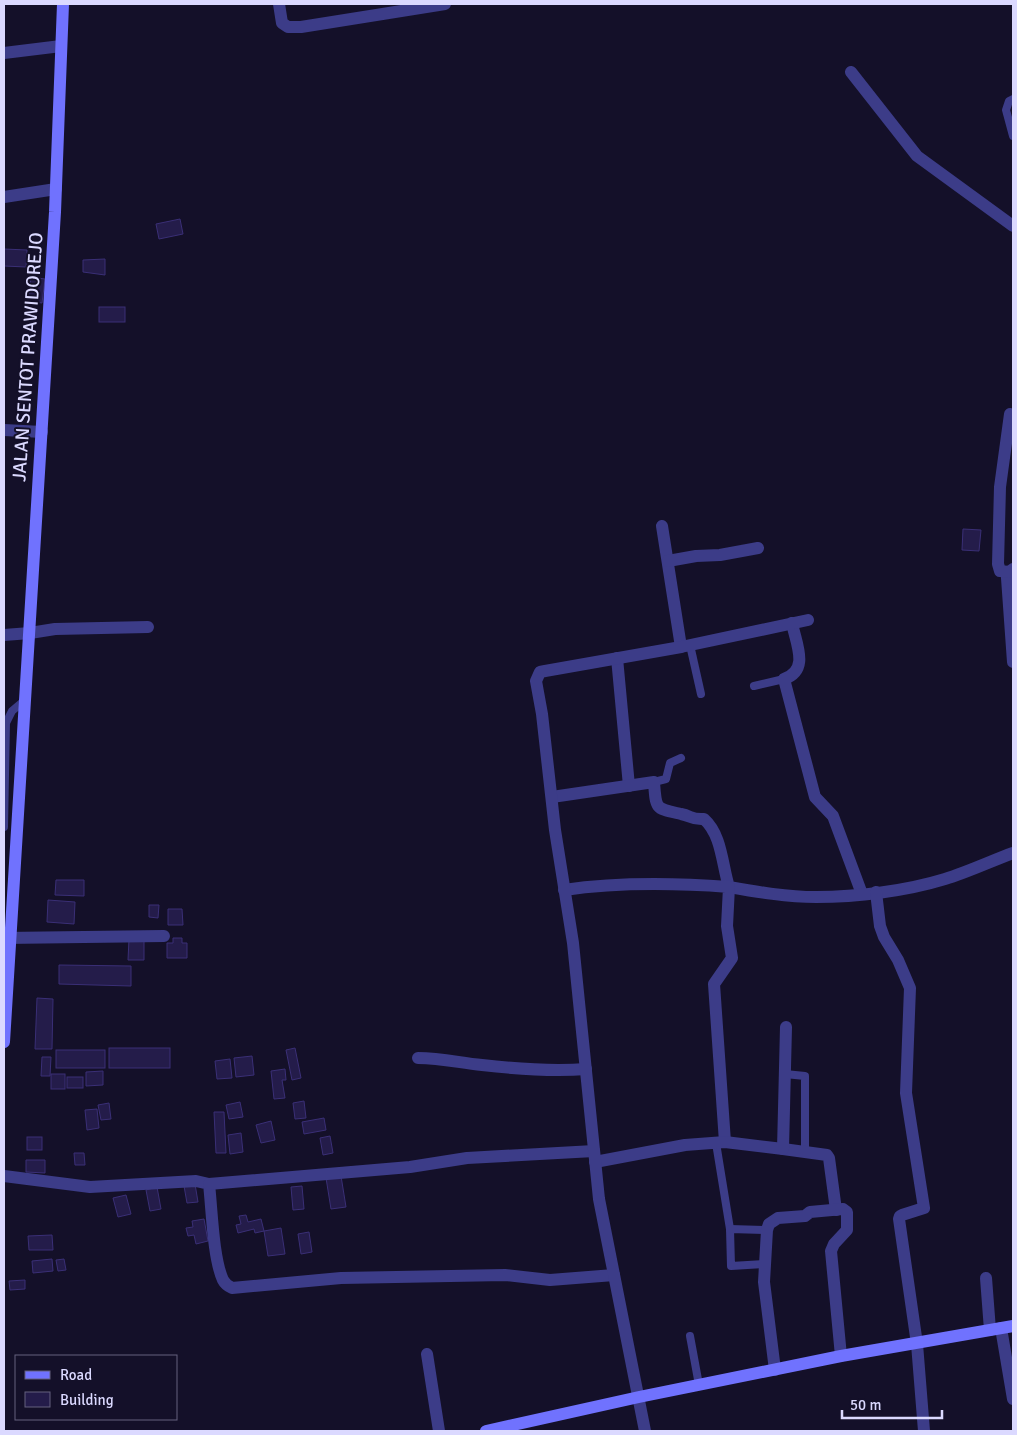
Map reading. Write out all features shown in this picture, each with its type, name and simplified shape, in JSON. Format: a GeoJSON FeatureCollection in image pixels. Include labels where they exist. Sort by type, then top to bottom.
{"type":"FeatureCollection","features":[{"type":"Feature","properties":{"kind":"main road","name":"JALAN SENTOT PRAWIDOREJO"},"geometry":{"type":"LineString","coordinates":[[4,1042],[8,901],[30,634],[56,189],[63,4]]}},
{"type":"Feature","properties":{"kind":"main road"},"geometry":{"type":"LineString","coordinates":[[486,1431],[841,1356],[1002,1328]]}},
{"type":"Feature","properties":{"kind":"street"},"geometry":{"type":"LineString","coordinates":[[279,4],[282,23],[288,27],[445,4]]}},
{"type":"Feature","properties":{"kind":"street"},"geometry":{"type":"LineString","coordinates":[[4,53],[61,46]]}},
{"type":"Feature","properties":{"kind":"street"},"geometry":{"type":"LineString","coordinates":[[852,72],[917,156],[1013,226]]}},
{"type":"Feature","properties":{"kind":"street"},"geometry":{"type":"LineString","coordinates":[[4,197],[56,189]]}},
{"type":"Feature","properties":{"kind":"street"},"geometry":{"type":"LineString","coordinates":[[1010,414],[1000,487],[998,564],[1000,571],[1011,571],[1007,578],[1013,662]]}},
{"type":"Feature","properties":{"kind":"street"},"geometry":{"type":"LineString","coordinates":[[4,430],[42,432]]}},
{"type":"Feature","properties":{"kind":"street"},"geometry":{"type":"LineString","coordinates":[[662,526],[686,646]]}},
{"type":"Feature","properties":{"kind":"street"},"geometry":{"type":"LineString","coordinates":[[668,561],[758,548]]}},
{"type":"Feature","properties":{"kind":"street"},"geometry":{"type":"LineString","coordinates":[[645,1431],[599,1199],[572,944],[536,681],[540,672],[686,646],[808,620]]}},
{"type":"Feature","properties":{"kind":"street"},"geometry":{"type":"LineString","coordinates":[[792,623],[800,665],[792,676],[784,679],[815,797],[833,816],[862,894]]}},
{"type":"Feature","properties":{"kind":"street"},"geometry":{"type":"LineString","coordinates":[[4,634],[30,634],[55,629],[148,627]]}},
{"type":"Feature","properties":{"kind":"street"},"geometry":{"type":"LineString","coordinates":[[617,658],[629,786]]}},
{"type":"Feature","properties":{"kind":"street"},"geometry":{"type":"LineString","coordinates":[[552,797],[654,782],[655,799],[658,807],[664,811],[684,814],[694,820],[704,819],[710,824],[716,836],[729,887],[727,926],[732,958],[714,984],[721,1143]]}},
{"type":"Feature","properties":{"kind":"street"},"geometry":{"type":"LineString","coordinates":[[564,890],[628,884],[686,884],[729,887],[767,894],[817,897],[862,894],[910,887],[945,879],[1013,853]]}},
{"type":"Feature","properties":{"kind":"street"},"geometry":{"type":"LineString","coordinates":[[876,892],[880,926],[910,988],[906,1094],[924,1206],[923,1210],[902,1215],[899,1218],[917,1344],[924,1431]]}},
{"type":"Feature","properties":{"kind":"street"},"geometry":{"type":"LineString","coordinates":[[7,939],[164,936]]}},
{"type":"Feature","properties":{"kind":"street"},"geometry":{"type":"LineString","coordinates":[[783,1149],[786,1027]]}},
{"type":"Feature","properties":{"kind":"street"},"geometry":{"type":"LineString","coordinates":[[418,1058],[439,1058],[480,1065],[526,1069],[566,1071],[586,1069]]}},
{"type":"Feature","properties":{"kind":"street"},"geometry":{"type":"LineString","coordinates":[[4,1176],[90,1187],[196,1181],[209,1184],[410,1167],[467,1158],[595,1156],[685,1145],[721,1143],[827,1154],[830,1158],[836,1210]]}},
{"type":"Feature","properties":{"kind":"street"},"geometry":{"type":"LineString","coordinates":[[209,1184],[217,1256],[223,1280],[226,1285],[232,1288],[341,1278],[495,1275],[550,1280],[614,1275]]}},
{"type":"Feature","properties":{"kind":"street"},"geometry":{"type":"LineString","coordinates":[[774,1370],[764,1282],[767,1230],[769,1224],[778,1218],[805,1216],[810,1212],[843,1209],[846,1212],[847,1230],[834,1244],[831,1251],[841,1356]]}},
{"type":"Feature","properties":{"kind":"street"},"geometry":{"type":"LineString","coordinates":[[986,1278],[1002,1328],[1013,1399]]}},
{"type":"Feature","properties":{"kind":"street"},"geometry":{"type":"LineString","coordinates":[[427,1354],[439,1431]]}},
{"type":"Feature","properties":{"kind":"lane"},"geometry":{"type":"LineString","coordinates":[[1013,99],[1009,101],[1006,110],[1013,136]]}},
{"type":"Feature","properties":{"kind":"lane"},"geometry":{"type":"LineString","coordinates":[[686,646],[701,694]]}},
{"type":"Feature","properties":{"kind":"lane"},"geometry":{"type":"LineString","coordinates":[[754,686],[784,679]]}},
{"type":"Feature","properties":{"kind":"lane"},"geometry":{"type":"LineString","coordinates":[[4,827],[6,723],[12,711],[25,700]]}},
{"type":"Feature","properties":{"kind":"lane"},"geometry":{"type":"LineString","coordinates":[[654,782],[666,779],[670,763],[681,758]]}},
{"type":"Feature","properties":{"kind":"lane"},"geometry":{"type":"LineString","coordinates":[[785,1074],[805,1076],[805,1152]]}},
{"type":"Feature","properties":{"kind":"lane"},"geometry":{"type":"LineString","coordinates":[[721,1143],[732,1266],[765,1264]]}},
{"type":"Feature","properties":{"kind":"lane"},"geometry":{"type":"LineString","coordinates":[[730,1229],[767,1230]]}},
{"type":"Feature","properties":{"kind":"lane"},"geometry":{"type":"LineString","coordinates":[[690,1336],[699,1385]]}},
{"type":"Feature","properties":{"kind":"building"},"geometry":{"type":"Polygon","coordinates":[[[180,219],[183,234],[159,239],[156,224],[180,219]]]}},
{"type":"Feature","properties":{"kind":"building"},"geometry":{"type":"Polygon","coordinates":[[[4,249],[27,250],[26,267],[4,266],[4,249]]]}},
{"type":"Feature","properties":{"kind":"building"},"geometry":{"type":"Polygon","coordinates":[[[105,259],[105,275],[83,272],[83,260],[105,259]]]}},
{"type":"Feature","properties":{"kind":"building"},"geometry":{"type":"Polygon","coordinates":[[[31,277],[45,279],[42,303],[28,301],[31,277]]]}},
{"type":"Feature","properties":{"kind":"building"},"geometry":{"type":"Polygon","coordinates":[[[99,307],[125,307],[125,322],[99,322],[99,307]]]}},
{"type":"Feature","properties":{"kind":"building"},"geometry":{"type":"Polygon","coordinates":[[[963,529],[981,530],[979,551],[962,550],[963,529]]]}},
{"type":"Feature","properties":{"kind":"building"},"geometry":{"type":"Polygon","coordinates":[[[56,880],[84,880],[84,896],[55,895],[56,880]]]}},
{"type":"Feature","properties":{"kind":"building"},"geometry":{"type":"Polygon","coordinates":[[[48,900],[75,902],[74,924],[47,922],[48,900]]]}},
{"type":"Feature","properties":{"kind":"building"},"geometry":{"type":"Polygon","coordinates":[[[149,905],[159,905],[158,918],[149,917],[149,905]]]}},
{"type":"Feature","properties":{"kind":"building"},"geometry":{"type":"Polygon","coordinates":[[[168,909],[182,909],[183,925],[168,925],[168,909]]]}},
{"type":"Feature","properties":{"kind":"building"},"geometry":{"type":"Polygon","coordinates":[[[173,938],[182,938],[182,943],[187,943],[187,958],[167,958],[167,943],[173,943],[173,938]]]}},
{"type":"Feature","properties":{"kind":"building"},"geometry":{"type":"Polygon","coordinates":[[[129,939],[144,940],[144,960],[128,960],[129,939]]]}},
{"type":"Feature","properties":{"kind":"building"},"geometry":{"type":"Polygon","coordinates":[[[59,965],[131,966],[131,986],[59,984],[59,965]]]}},
{"type":"Feature","properties":{"kind":"building"},"geometry":{"type":"Polygon","coordinates":[[[37,998],[53,999],[52,1049],[35,1049],[37,998]]]}},
{"type":"Feature","properties":{"kind":"building"},"geometry":{"type":"Polygon","coordinates":[[[109,1048],[170,1048],[170,1068],[109,1068],[109,1048]]]}},
{"type":"Feature","properties":{"kind":"building"},"geometry":{"type":"Polygon","coordinates":[[[295,1048],[301,1078],[292,1080],[286,1050],[295,1048]]]}},
{"type":"Feature","properties":{"kind":"building"},"geometry":{"type":"Polygon","coordinates":[[[56,1050],[105,1050],[105,1068],[56,1068],[56,1050]]]}},
{"type":"Feature","properties":{"kind":"building"},"geometry":{"type":"Polygon","coordinates":[[[252,1056],[254,1075],[236,1077],[234,1058],[252,1056]]]}},
{"type":"Feature","properties":{"kind":"building"},"geometry":{"type":"Polygon","coordinates":[[[42,1057],[51,1057],[50,1076],[41,1076],[42,1057]]]}},
{"type":"Feature","properties":{"kind":"building"},"geometry":{"type":"Polygon","coordinates":[[[230,1059],[232,1078],[217,1079],[215,1061],[230,1059]]]}},
{"type":"Feature","properties":{"kind":"building"},"geometry":{"type":"Polygon","coordinates":[[[285,1069],[286,1080],[282,1080],[285,1098],[274,1099],[271,1071],[285,1069]]]}},
{"type":"Feature","properties":{"kind":"building"},"geometry":{"type":"Polygon","coordinates":[[[103,1071],[103,1085],[86,1086],[86,1072],[103,1071]]]}},
{"type":"Feature","properties":{"kind":"building"},"geometry":{"type":"Polygon","coordinates":[[[51,1074],[65,1074],[65,1089],[51,1089],[51,1074]]]}},
{"type":"Feature","properties":{"kind":"building"},"geometry":{"type":"Polygon","coordinates":[[[67,1077],[83,1077],[83,1088],[67,1088],[67,1077]]]}},
{"type":"Feature","properties":{"kind":"building"},"geometry":{"type":"Polygon","coordinates":[[[304,1101],[306,1118],[295,1119],[293,1103],[304,1101]]]}},
{"type":"Feature","properties":{"kind":"building"},"geometry":{"type":"Polygon","coordinates":[[[240,1102],[243,1117],[229,1119],[226,1105],[240,1102]]]}},
{"type":"Feature","properties":{"kind":"building"},"geometry":{"type":"Polygon","coordinates":[[[109,1103],[111,1119],[101,1120],[98,1105],[109,1103]]]}},
{"type":"Feature","properties":{"kind":"building"},"geometry":{"type":"Polygon","coordinates":[[[97,1109],[99,1128],[87,1130],[85,1110],[97,1109]]]}},
{"type":"Feature","properties":{"kind":"building"},"geometry":{"type":"Polygon","coordinates":[[[214,1112],[224,1112],[226,1153],[216,1153],[214,1112]]]}},
{"type":"Feature","properties":{"kind":"building"},"geometry":{"type":"Polygon","coordinates":[[[324,1118],[326,1130],[304,1134],[302,1122],[324,1118]]]}},
{"type":"Feature","properties":{"kind":"building"},"geometry":{"type":"Polygon","coordinates":[[[271,1121],[275,1140],[261,1143],[256,1125],[271,1121]]]}},
{"type":"Feature","properties":{"kind":"building"},"geometry":{"type":"Polygon","coordinates":[[[241,1133],[243,1152],[230,1154],[228,1135],[241,1133]]]}},
{"type":"Feature","properties":{"kind":"building"},"geometry":{"type":"Polygon","coordinates":[[[330,1136],[333,1153],[323,1155],[320,1138],[330,1136]]]}},
{"type":"Feature","properties":{"kind":"building"},"geometry":{"type":"Polygon","coordinates":[[[27,1137],[42,1137],[42,1150],[27,1150],[27,1137]]]}},
{"type":"Feature","properties":{"kind":"building"},"geometry":{"type":"Polygon","coordinates":[[[74,1153],[84,1153],[85,1165],[75,1165],[74,1153]]]}},
{"type":"Feature","properties":{"kind":"building"},"geometry":{"type":"Polygon","coordinates":[[[26,1160],[45,1160],[45,1173],[26,1172],[26,1160]]]}},
{"type":"Feature","properties":{"kind":"building"},"geometry":{"type":"Polygon","coordinates":[[[341,1176],[346,1207],[331,1209],[326,1178],[341,1176]]]}},
{"type":"Feature","properties":{"kind":"building"},"geometry":{"type":"Polygon","coordinates":[[[195,1184],[198,1202],[187,1203],[184,1186],[195,1184]]]}},
{"type":"Feature","properties":{"kind":"building"},"geometry":{"type":"Polygon","coordinates":[[[302,1186],[304,1209],[293,1210],[291,1187],[302,1186]]]}},
{"type":"Feature","properties":{"kind":"building"},"geometry":{"type":"Polygon","coordinates":[[[157,1187],[161,1209],[150,1211],[146,1190],[157,1187]]]}},
{"type":"Feature","properties":{"kind":"building"},"geometry":{"type":"Polygon","coordinates":[[[126,1195],[131,1214],[118,1217],[113,1198],[126,1195]]]}},
{"type":"Feature","properties":{"kind":"building"},"geometry":{"type":"Polygon","coordinates":[[[246,1215],[248,1222],[261,1219],[264,1231],[255,1233],[254,1229],[238,1233],[236,1225],[241,1224],[239,1216],[246,1215]]]}},
{"type":"Feature","properties":{"kind":"building"},"geometry":{"type":"Polygon","coordinates":[[[204,1219],[208,1241],[196,1244],[194,1235],[188,1236],[186,1228],[193,1227],[192,1221],[204,1219]]]}},
{"type":"Feature","properties":{"kind":"building"},"geometry":{"type":"Polygon","coordinates":[[[281,1228],[285,1254],[268,1256],[264,1231],[281,1228]]]}},
{"type":"Feature","properties":{"kind":"building"},"geometry":{"type":"Polygon","coordinates":[[[309,1232],[312,1252],[301,1254],[298,1234],[309,1232]]]}},
{"type":"Feature","properties":{"kind":"building"},"geometry":{"type":"Polygon","coordinates":[[[52,1235],[53,1250],[29,1250],[28,1236],[52,1235]]]}},
{"type":"Feature","properties":{"kind":"building"},"geometry":{"type":"Polygon","coordinates":[[[52,1259],[53,1271],[33,1273],[32,1261],[52,1259]]]}},
{"type":"Feature","properties":{"kind":"building"},"geometry":{"type":"Polygon","coordinates":[[[64,1259],[66,1270],[58,1271],[56,1260],[64,1259]]]}},
{"type":"Feature","properties":{"kind":"building"},"geometry":{"type":"Polygon","coordinates":[[[25,1280],[25,1289],[10,1290],[9,1281],[25,1280]]]}}]}
